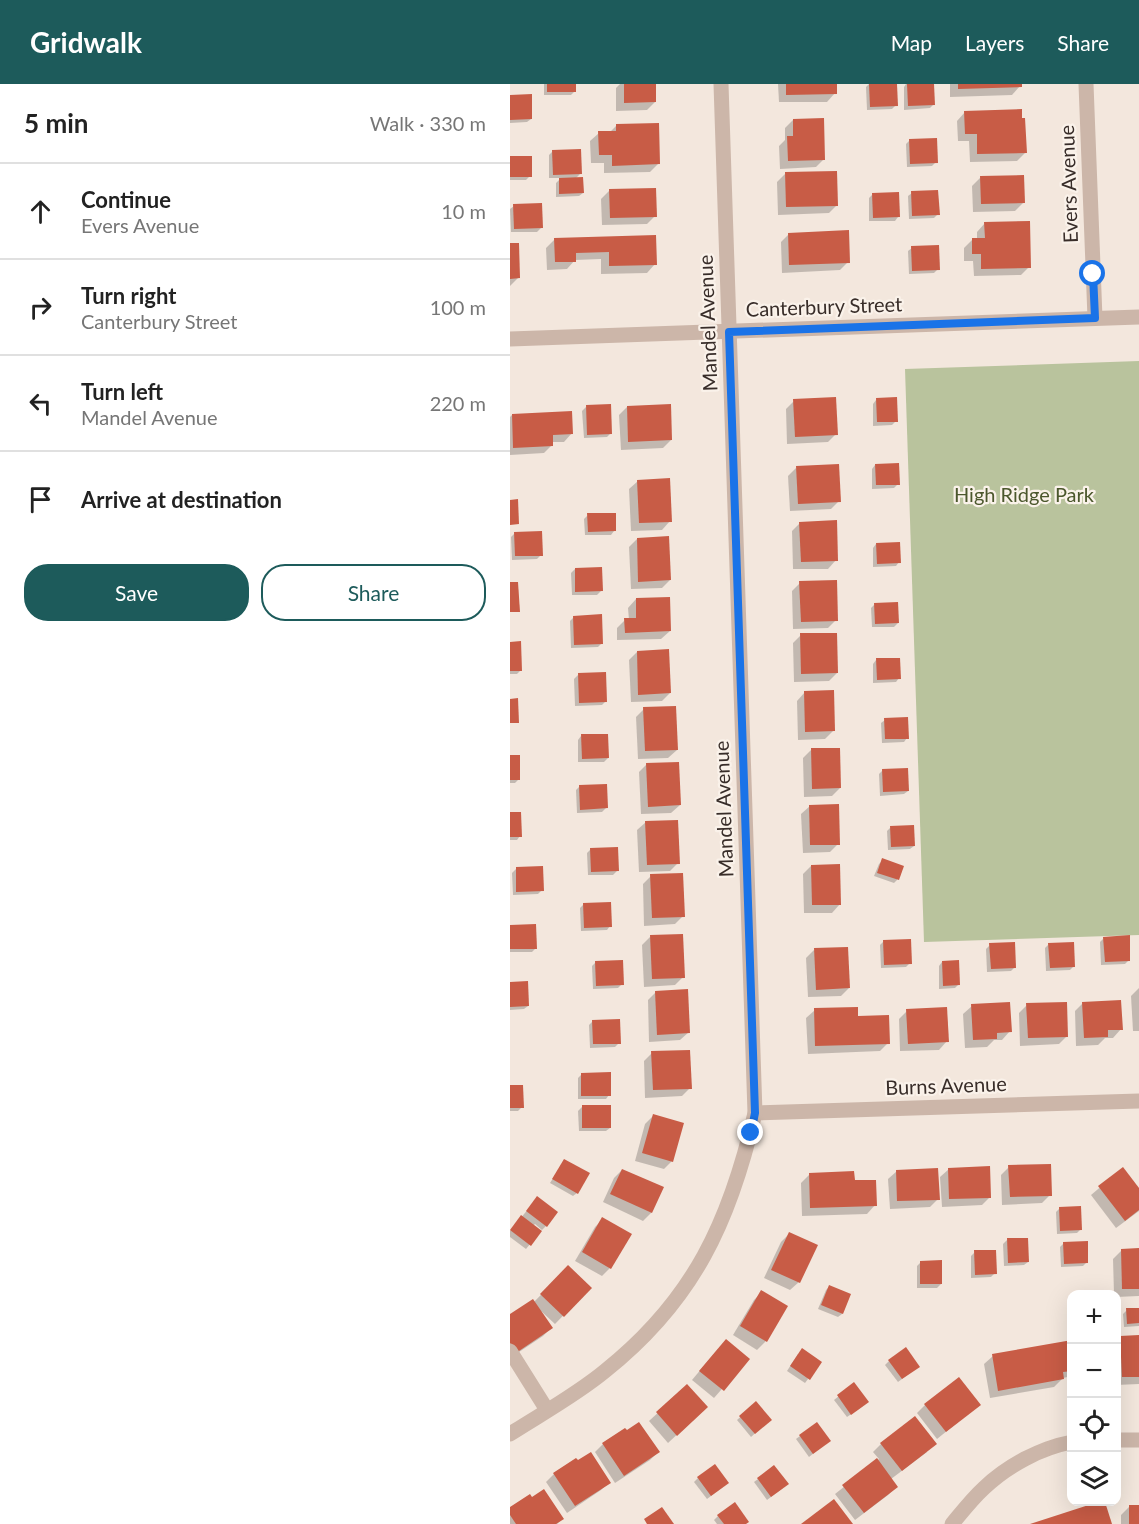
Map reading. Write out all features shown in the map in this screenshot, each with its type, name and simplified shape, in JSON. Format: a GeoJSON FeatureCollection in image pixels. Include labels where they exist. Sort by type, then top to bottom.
{"type":"FeatureCollection","features":[{"type":"Feature","properties":{"kind":"street","name":"Mandel Avenue"},"geometry":{"type":"LineString","coordinates":[[510,1434],[604,1373],[643,1339],[677,1298],[701,1263],[716,1235],[742,1165],[755,1113],[721,84]]}},
{"type":"Feature","properties":{"kind":"street","name":"Evers Avenue"},"geometry":{"type":"LineString","coordinates":[[1086,84],[1095,318]]}},
{"type":"Feature","properties":{"kind":"street","name":"Canterbury Street"},"geometry":{"type":"LineString","coordinates":[[510,339],[1139,317]]}},
{"type":"Feature","properties":{"kind":"street","name":"Burns Avenue"},"geometry":{"type":"LineString","coordinates":[[755,1113],[1139,1101]]}},
{"type":"Feature","properties":{"kind":"street"},"geometry":{"type":"LineString","coordinates":[[510,1351],[548,1410]]}},
{"type":"Feature","properties":{"kind":"street"},"geometry":{"type":"LineString","coordinates":[[1121,1440],[1139,1440]]}},
{"type":"Feature","properties":{"kind":"street"},"geometry":{"type":"LineString","coordinates":[[952,1524],[984,1488],[1014,1466],[1047,1448],[1067,1443]]}},
{"type":"Feature","properties":{"kind":"green space","name":"High Ridge Park"},"geometry":{"type":"Polygon","coordinates":[[[1139,361],[1139,935],[924,942],[905,369],[1139,361]]]}},
{"type":"Feature","properties":{"kind":"building"},"geometry":{"type":"Polygon","coordinates":[[[547,84],[576,84],[576,92],[547,92],[547,84]]]}},
{"type":"Feature","properties":{"kind":"building"},"geometry":{"type":"Polygon","coordinates":[[[624,84],[656,84],[656,102],[624,103],[624,84]]]}},
{"type":"Feature","properties":{"kind":"building"},"geometry":{"type":"Polygon","coordinates":[[[786,84],[837,84],[837,94],[786,95],[786,84]]]}},
{"type":"Feature","properties":{"kind":"building"},"geometry":{"type":"Polygon","coordinates":[[[869,84],[897,84],[898,106],[870,107],[869,84]]]}},
{"type":"Feature","properties":{"kind":"building"},"geometry":{"type":"Polygon","coordinates":[[[907,84],[934,84],[935,105],[908,106],[907,84]]]}},
{"type":"Feature","properties":{"kind":"building"},"geometry":{"type":"Polygon","coordinates":[[[958,84],[1022,84],[1022,87],[958,89],[958,84]]]}},
{"type":"Feature","properties":{"kind":"building"},"geometry":{"type":"Polygon","coordinates":[[[532,94],[532,119],[510,120],[510,95],[532,94]]]}},
{"type":"Feature","properties":{"kind":"building"},"geometry":{"type":"Polygon","coordinates":[[[1022,109],[1022,118],[1025,118],[1027,153],[977,154],[977,134],[965,134],[964,111],[1022,109]]]}},
{"type":"Feature","properties":{"kind":"building"},"geometry":{"type":"Polygon","coordinates":[[[824,118],[825,160],[788,161],[787,136],[793,136],[793,119],[824,118]]]}},
{"type":"Feature","properties":{"kind":"building"},"geometry":{"type":"Polygon","coordinates":[[[659,123],[660,164],[612,166],[612,155],[599,155],[598,131],[616,131],[616,124],[659,123]]]}},
{"type":"Feature","properties":{"kind":"building"},"geometry":{"type":"Polygon","coordinates":[[[937,138],[938,163],[910,164],[909,139],[937,138]]]}},
{"type":"Feature","properties":{"kind":"building"},"geometry":{"type":"Polygon","coordinates":[[[581,149],[582,174],[553,175],[552,150],[581,149]]]}},
{"type":"Feature","properties":{"kind":"building"},"geometry":{"type":"Polygon","coordinates":[[[510,156],[532,156],[532,177],[510,177],[510,156]]]}},
{"type":"Feature","properties":{"kind":"building"},"geometry":{"type":"Polygon","coordinates":[[[837,171],[838,206],[786,207],[785,172],[837,171]]]}},
{"type":"Feature","properties":{"kind":"building"},"geometry":{"type":"Polygon","coordinates":[[[1024,175],[1025,203],[981,204],[980,176],[1024,175]]]}},
{"type":"Feature","properties":{"kind":"building"},"geometry":{"type":"Polygon","coordinates":[[[583,177],[584,193],[559,194],[559,178],[583,177]]]}},
{"type":"Feature","properties":{"kind":"building"},"geometry":{"type":"Polygon","coordinates":[[[656,188],[657,217],[610,218],[609,189],[656,188]]]}},
{"type":"Feature","properties":{"kind":"building"},"geometry":{"type":"Polygon","coordinates":[[[938,190],[940,215],[912,216],[911,191],[938,190]]]}},
{"type":"Feature","properties":{"kind":"building"},"geometry":{"type":"Polygon","coordinates":[[[899,192],[900,217],[873,218],[872,193],[899,192]]]}},
{"type":"Feature","properties":{"kind":"building"},"geometry":{"type":"Polygon","coordinates":[[[542,203],[543,228],[514,229],[513,204],[542,203]]]}},
{"type":"Feature","properties":{"kind":"building"},"geometry":{"type":"Polygon","coordinates":[[[1030,221],[1031,268],[981,269],[981,254],[972,254],[972,238],[985,238],[984,222],[1030,221]]]}},
{"type":"Feature","properties":{"kind":"building"},"geometry":{"type":"Polygon","coordinates":[[[849,230],[850,263],[789,265],[788,233],[849,230]]]}},
{"type":"Feature","properties":{"kind":"building"},"geometry":{"type":"Polygon","coordinates":[[[656,235],[657,265],[609,266],[609,252],[576,253],[576,262],[555,262],[554,238],[656,235]]]}},
{"type":"Feature","properties":{"kind":"building"},"geometry":{"type":"Polygon","coordinates":[[[510,243],[519,243],[520,278],[510,279],[510,243]]]}},
{"type":"Feature","properties":{"kind":"building"},"geometry":{"type":"Polygon","coordinates":[[[939,245],[940,270],[912,271],[911,246],[939,245]]]}},
{"type":"Feature","properties":{"kind":"building"},"geometry":{"type":"Polygon","coordinates":[[[836,397],[838,435],[795,437],[793,399],[836,397]]]}},
{"type":"Feature","properties":{"kind":"building"},"geometry":{"type":"Polygon","coordinates":[[[897,397],[898,422],[877,422],[876,398],[897,397]]]}},
{"type":"Feature","properties":{"kind":"building"},"geometry":{"type":"Polygon","coordinates":[[[611,404],[612,434],[587,435],[586,405],[611,404]]]}},
{"type":"Feature","properties":{"kind":"building"},"geometry":{"type":"Polygon","coordinates":[[[671,404],[672,440],[628,442],[627,406],[671,404]]]}},
{"type":"Feature","properties":{"kind":"building"},"geometry":{"type":"Polygon","coordinates":[[[572,411],[573,434],[553,435],[553,446],[513,448],[512,414],[572,411]]]}},
{"type":"Feature","properties":{"kind":"building"},"geometry":{"type":"Polygon","coordinates":[[[899,463],[900,485],[876,485],[875,464],[899,463]]]}},
{"type":"Feature","properties":{"kind":"building"},"geometry":{"type":"Polygon","coordinates":[[[839,464],[841,502],[798,504],[796,466],[839,464]]]}},
{"type":"Feature","properties":{"kind":"building"},"geometry":{"type":"Polygon","coordinates":[[[670,478],[672,522],[639,523],[637,480],[670,478]]]}},
{"type":"Feature","properties":{"kind":"building"},"geometry":{"type":"Polygon","coordinates":[[[518,499],[519,524],[510,525],[510,500],[518,499]]]}},
{"type":"Feature","properties":{"kind":"building"},"geometry":{"type":"Polygon","coordinates":[[[587,513],[616,513],[616,531],[588,532],[587,513]]]}},
{"type":"Feature","properties":{"kind":"building"},"geometry":{"type":"Polygon","coordinates":[[[837,520],[838,561],[801,562],[799,522],[837,520]]]}},
{"type":"Feature","properties":{"kind":"building"},"geometry":{"type":"Polygon","coordinates":[[[542,531],[543,556],[515,556],[514,532],[542,531]]]}},
{"type":"Feature","properties":{"kind":"building"},"geometry":{"type":"Polygon","coordinates":[[[669,536],[671,580],[638,582],[637,538],[669,536]]]}},
{"type":"Feature","properties":{"kind":"building"},"geometry":{"type":"Polygon","coordinates":[[[900,542],[901,563],[877,564],[876,543],[900,542]]]}},
{"type":"Feature","properties":{"kind":"building"},"geometry":{"type":"Polygon","coordinates":[[[602,567],[603,591],[575,592],[575,568],[602,567]]]}},
{"type":"Feature","properties":{"kind":"building"},"geometry":{"type":"Polygon","coordinates":[[[837,580],[838,621],[801,622],[799,581],[837,580]]]}},
{"type":"Feature","properties":{"kind":"building"},"geometry":{"type":"Polygon","coordinates":[[[510,582],[518,582],[520,612],[510,612],[510,582]]]}},
{"type":"Feature","properties":{"kind":"building"},"geometry":{"type":"Polygon","coordinates":[[[670,597],[671,631],[625,633],[624,618],[636,618],[636,598],[670,597]]]}},
{"type":"Feature","properties":{"kind":"building"},"geometry":{"type":"Polygon","coordinates":[[[898,602],[899,623],[875,624],[874,603],[898,602]]]}},
{"type":"Feature","properties":{"kind":"building"},"geometry":{"type":"Polygon","coordinates":[[[602,614],[603,644],[574,645],[573,616],[602,614]]]}},
{"type":"Feature","properties":{"kind":"building"},"geometry":{"type":"Polygon","coordinates":[[[800,633],[837,633],[838,673],[801,674],[800,633]]]}},
{"type":"Feature","properties":{"kind":"building"},"geometry":{"type":"Polygon","coordinates":[[[521,641],[522,671],[510,671],[510,642],[521,641]]]}},
{"type":"Feature","properties":{"kind":"building"},"geometry":{"type":"Polygon","coordinates":[[[669,649],[671,693],[638,695],[637,651],[669,649]]]}},
{"type":"Feature","properties":{"kind":"building"},"geometry":{"type":"Polygon","coordinates":[[[876,658],[900,658],[901,679],[877,680],[876,658]]]}},
{"type":"Feature","properties":{"kind":"building"},"geometry":{"type":"Polygon","coordinates":[[[606,672],[607,702],[579,703],[578,673],[606,672]]]}},
{"type":"Feature","properties":{"kind":"building"},"geometry":{"type":"Polygon","coordinates":[[[834,690],[835,731],[805,732],[804,691],[834,690]]]}},
{"type":"Feature","properties":{"kind":"building"},"geometry":{"type":"Polygon","coordinates":[[[518,698],[519,723],[510,723],[510,699],[518,698]]]}},
{"type":"Feature","properties":{"kind":"building"},"geometry":{"type":"Polygon","coordinates":[[[676,706],[678,750],[645,751],[643,707],[676,706]]]}},
{"type":"Feature","properties":{"kind":"building"},"geometry":{"type":"Polygon","coordinates":[[[908,717],[909,739],[885,739],[884,718],[908,717]]]}},
{"type":"Feature","properties":{"kind":"building"},"geometry":{"type":"Polygon","coordinates":[[[581,734],[608,734],[609,758],[582,759],[581,734]]]}},
{"type":"Feature","properties":{"kind":"building"},"geometry":{"type":"Polygon","coordinates":[[[811,748],[840,748],[841,788],[812,789],[811,748]]]}},
{"type":"Feature","properties":{"kind":"building"},"geometry":{"type":"Polygon","coordinates":[[[510,755],[520,755],[520,780],[510,780],[510,755]]]}},
{"type":"Feature","properties":{"kind":"building"},"geometry":{"type":"Polygon","coordinates":[[[679,762],[681,805],[648,807],[646,763],[679,762]]]}},
{"type":"Feature","properties":{"kind":"building"},"geometry":{"type":"Polygon","coordinates":[[[908,768],[909,791],[883,792],[882,769],[908,768]]]}},
{"type":"Feature","properties":{"kind":"building"},"geometry":{"type":"Polygon","coordinates":[[[607,784],[608,808],[580,810],[579,785],[607,784]]]}},
{"type":"Feature","properties":{"kind":"building"},"geometry":{"type":"Polygon","coordinates":[[[839,804],[840,845],[810,845],[809,805],[839,804]]]}},
{"type":"Feature","properties":{"kind":"building"},"geometry":{"type":"Polygon","coordinates":[[[510,812],[521,812],[522,837],[510,837],[510,812]]]}},
{"type":"Feature","properties":{"kind":"building"},"geometry":{"type":"Polygon","coordinates":[[[678,820],[680,864],[647,865],[645,821],[678,820]]]}},
{"type":"Feature","properties":{"kind":"building"},"geometry":{"type":"Polygon","coordinates":[[[914,825],[915,846],[891,847],[890,826],[914,825]]]}},
{"type":"Feature","properties":{"kind":"building"},"geometry":{"type":"Polygon","coordinates":[[[618,847],[619,871],[591,872],[590,848],[618,847]]]}},
{"type":"Feature","properties":{"kind":"building"},"geometry":{"type":"Polygon","coordinates":[[[882,858],[904,866],[899,880],[877,873],[882,858]]]}},
{"type":"Feature","properties":{"kind":"building"},"geometry":{"type":"Polygon","coordinates":[[[840,864],[841,905],[812,905],[811,865],[840,864]]]}},
{"type":"Feature","properties":{"kind":"building"},"geometry":{"type":"Polygon","coordinates":[[[543,866],[544,891],[516,892],[516,867],[543,866]]]}},
{"type":"Feature","properties":{"kind":"building"},"geometry":{"type":"Polygon","coordinates":[[[683,873],[685,917],[652,918],[650,874],[683,873]]]}},
{"type":"Feature","properties":{"kind":"building"},"geometry":{"type":"Polygon","coordinates":[[[611,902],[612,927],[584,928],[583,903],[611,902]]]}},
{"type":"Feature","properties":{"kind":"building"},"geometry":{"type":"Polygon","coordinates":[[[536,924],[537,949],[510,949],[510,925],[536,924]]]}},
{"type":"Feature","properties":{"kind":"building"},"geometry":{"type":"Polygon","coordinates":[[[683,934],[685,978],[652,979],[650,935],[683,934]]]}},
{"type":"Feature","properties":{"kind":"building"},"geometry":{"type":"Polygon","coordinates":[[[1130,935],[1130,961],[1105,962],[1103,937],[1130,935]]]}},
{"type":"Feature","properties":{"kind":"building"},"geometry":{"type":"Polygon","coordinates":[[[911,939],[912,964],[884,965],[883,940],[911,939]]]}},
{"type":"Feature","properties":{"kind":"building"},"geometry":{"type":"Polygon","coordinates":[[[1015,942],[1016,968],[991,969],[989,943],[1015,942]]]}},
{"type":"Feature","properties":{"kind":"building"},"geometry":{"type":"Polygon","coordinates":[[[1074,942],[1075,967],[1050,968],[1048,943],[1074,942]]]}},
{"type":"Feature","properties":{"kind":"building"},"geometry":{"type":"Polygon","coordinates":[[[848,947],[850,988],[816,990],[814,948],[848,947]]]}},
{"type":"Feature","properties":{"kind":"building"},"geometry":{"type":"Polygon","coordinates":[[[623,960],[624,985],[596,986],[595,961],[623,960]]]}},
{"type":"Feature","properties":{"kind":"building"},"geometry":{"type":"Polygon","coordinates":[[[959,960],[960,985],[943,986],[942,961],[959,960]]]}},
{"type":"Feature","properties":{"kind":"building"},"geometry":{"type":"Polygon","coordinates":[[[528,981],[529,1006],[510,1007],[510,982],[528,981]]]}},
{"type":"Feature","properties":{"kind":"building"},"geometry":{"type":"Polygon","coordinates":[[[688,989],[690,1033],[657,1035],[655,991],[688,989]]]}},
{"type":"Feature","properties":{"kind":"building"},"geometry":{"type":"Polygon","coordinates":[[[1121,1000],[1123,1030],[1108,1030],[1108,1037],[1084,1038],[1082,1002],[1121,1000]]]}},
{"type":"Feature","properties":{"kind":"building"},"geometry":{"type":"Polygon","coordinates":[[[1010,1002],[1012,1032],[997,1033],[997,1039],[973,1040],[971,1004],[1010,1002]]]}},
{"type":"Feature","properties":{"kind":"building"},"geometry":{"type":"Polygon","coordinates":[[[1067,1002],[1068,1037],[1028,1038],[1026,1003],[1067,1002]]]}},
{"type":"Feature","properties":{"kind":"building"},"geometry":{"type":"Polygon","coordinates":[[[858,1007],[858,1016],[889,1015],[890,1044],[815,1046],[814,1008],[858,1007]]]}},
{"type":"Feature","properties":{"kind":"building"},"geometry":{"type":"Polygon","coordinates":[[[947,1007],[949,1042],[908,1044],[906,1009],[947,1007]]]}},
{"type":"Feature","properties":{"kind":"building"},"geometry":{"type":"Polygon","coordinates":[[[620,1019],[621,1044],[593,1044],[592,1020],[620,1019]]]}},
{"type":"Feature","properties":{"kind":"building"},"geometry":{"type":"Polygon","coordinates":[[[690,1050],[692,1089],[653,1090],[651,1051],[690,1050]]]}},
{"type":"Feature","properties":{"kind":"building"},"geometry":{"type":"Polygon","coordinates":[[[611,1072],[611,1096],[581,1096],[581,1073],[611,1072]]]}},
{"type":"Feature","properties":{"kind":"building"},"geometry":{"type":"Polygon","coordinates":[[[510,1085],[523,1085],[524,1108],[510,1108],[510,1085]]]}},
{"type":"Feature","properties":{"kind":"building"},"geometry":{"type":"Polygon","coordinates":[[[582,1105],[611,1105],[611,1128],[582,1128],[582,1105]]]}},
{"type":"Feature","properties":{"kind":"building"},"geometry":{"type":"Polygon","coordinates":[[[653,1114],[684,1123],[673,1162],[642,1153],[653,1114]]]}},
{"type":"Feature","properties":{"kind":"building"},"geometry":{"type":"Polygon","coordinates":[[[564,1159],[590,1173],[578,1194],[552,1179],[564,1159]]]}},
{"type":"Feature","properties":{"kind":"building"},"geometry":{"type":"Polygon","coordinates":[[[1051,1164],[1052,1196],[1010,1197],[1008,1165],[1051,1164]]]}},
{"type":"Feature","properties":{"kind":"building"},"geometry":{"type":"Polygon","coordinates":[[[990,1166],[991,1198],[949,1199],[948,1168],[990,1166]]]}},
{"type":"Feature","properties":{"kind":"building"},"geometry":{"type":"Polygon","coordinates":[[[1123,1167],[1139,1188],[1139,1210],[1125,1221],[1098,1186],[1123,1167]]]}},
{"type":"Feature","properties":{"kind":"building"},"geometry":{"type":"Polygon","coordinates":[[[938,1168],[940,1200],[897,1201],[896,1170],[938,1168]]]}},
{"type":"Feature","properties":{"kind":"building"},"geometry":{"type":"Polygon","coordinates":[[[622,1169],[664,1187],[652,1213],[610,1194],[622,1169]]]}},
{"type":"Feature","properties":{"kind":"building"},"geometry":{"type":"Polygon","coordinates":[[[854,1171],[855,1180],[876,1180],[877,1206],[810,1208],[809,1173],[854,1171]]]}},
{"type":"Feature","properties":{"kind":"building"},"geometry":{"type":"Polygon","coordinates":[[[537,1196],[558,1212],[547,1227],[526,1211],[537,1196]]]}},
{"type":"Feature","properties":{"kind":"building"},"geometry":{"type":"Polygon","coordinates":[[[1081,1206],[1082,1230],[1060,1231],[1059,1207],[1081,1206]]]}},
{"type":"Feature","properties":{"kind":"building"},"geometry":{"type":"Polygon","coordinates":[[[521,1215],[542,1231],[531,1246],[510,1230],[521,1215]]]}},
{"type":"Feature","properties":{"kind":"building"},"geometry":{"type":"Polygon","coordinates":[[[602,1217],[632,1234],[611,1269],[582,1252],[602,1217]]]}},
{"type":"Feature","properties":{"kind":"building"},"geometry":{"type":"Polygon","coordinates":[[[789,1232],[818,1245],[800,1283],[771,1270],[789,1232]]]}},
{"type":"Feature","properties":{"kind":"building"},"geometry":{"type":"Polygon","coordinates":[[[1007,1238],[1028,1238],[1029,1262],[1008,1263],[1007,1238]]]}},
{"type":"Feature","properties":{"kind":"building"},"geometry":{"type":"Polygon","coordinates":[[[1088,1241],[1088,1263],[1064,1264],[1063,1242],[1088,1241]]]}},
{"type":"Feature","properties":{"kind":"building"},"geometry":{"type":"Polygon","coordinates":[[[1139,1248],[1139,1289],[1122,1289],[1121,1249],[1139,1248]]]}},
{"type":"Feature","properties":{"kind":"building"},"geometry":{"type":"Polygon","coordinates":[[[974,1250],[996,1250],[997,1274],[975,1275],[974,1250]]]}},
{"type":"Feature","properties":{"kind":"building"},"geometry":{"type":"Polygon","coordinates":[[[942,1260],[942,1284],[920,1284],[920,1261],[942,1260]]]}},
{"type":"Feature","properties":{"kind":"building"},"geometry":{"type":"Polygon","coordinates":[[[568,1265],[592,1288],[564,1317],[540,1294],[568,1265]]]}},
{"type":"Feature","properties":{"kind":"building"},"geometry":{"type":"Polygon","coordinates":[[[829,1285],[851,1294],[843,1314],[821,1305],[829,1285]]]}},
{"type":"Feature","properties":{"kind":"building"},"geometry":{"type":"Polygon","coordinates":[[[761,1290],[788,1306],[767,1342],[740,1326],[761,1290]]]}},
{"type":"Feature","properties":{"kind":"building"},"geometry":{"type":"Polygon","coordinates":[[[533,1299],[553,1328],[516,1353],[510,1343],[510,1314],[533,1299]]]}},
{"type":"Feature","properties":{"kind":"building"},"geometry":{"type":"Polygon","coordinates":[[[1126,1308],[1139,1308],[1139,1323],[1127,1324],[1126,1308]]]}},
{"type":"Feature","properties":{"kind":"building"},"geometry":{"type":"Polygon","coordinates":[[[1139,1335],[1139,1377],[1122,1377],[1121,1336],[1139,1335]]]}},
{"type":"Feature","properties":{"kind":"building"},"geometry":{"type":"Polygon","coordinates":[[[726,1339],[750,1359],[724,1391],[699,1371],[726,1339]]]}},
{"type":"Feature","properties":{"kind":"building"},"geometry":{"type":"Polygon","coordinates":[[[1067,1341],[1067,1372],[1063,1372],[1064,1379],[998,1391],[992,1354],[1067,1341]]]}},
{"type":"Feature","properties":{"kind":"building"},"geometry":{"type":"Polygon","coordinates":[[[906,1347],[920,1367],[902,1379],[888,1360],[906,1347]]]}},
{"type":"Feature","properties":{"kind":"building"},"geometry":{"type":"Polygon","coordinates":[[[802,1348],[822,1362],[810,1380],[790,1366],[802,1348]]]}},
{"type":"Feature","properties":{"kind":"building"},"geometry":{"type":"Polygon","coordinates":[[[959,1377],[981,1405],[946,1432],[924,1404],[959,1377]]]}},
{"type":"Feature","properties":{"kind":"building"},"geometry":{"type":"Polygon","coordinates":[[[854,1382],[869,1402],[851,1415],[837,1395],[854,1382]]]}},
{"type":"Feature","properties":{"kind":"building"},"geometry":{"type":"Polygon","coordinates":[[[687,1384],[708,1407],[677,1436],[656,1412],[687,1384]]]}},
{"type":"Feature","properties":{"kind":"building"},"geometry":{"type":"Polygon","coordinates":[[[756,1401],[772,1420],[755,1434],[739,1416],[756,1401]]]}},
{"type":"Feature","properties":{"kind":"building"},"geometry":{"type":"Polygon","coordinates":[[[915,1416],[937,1444],[902,1471],[880,1443],[915,1416]]]}},
{"type":"Feature","properties":{"kind":"building"},"geometry":{"type":"Polygon","coordinates":[[[639,1422],[660,1452],[624,1476],[602,1443],[639,1422]]]}},
{"type":"Feature","properties":{"kind":"building"},"geometry":{"type":"Polygon","coordinates":[[[817,1422],[831,1441],[813,1454],[799,1435],[817,1422]]]}},
{"type":"Feature","properties":{"kind":"building"},"geometry":{"type":"Polygon","coordinates":[[[591,1452],[611,1483],[575,1506],[553,1473],[576,1458],[578,1460],[591,1452]]]}},
{"type":"Feature","properties":{"kind":"building"},"geometry":{"type":"Polygon","coordinates":[[[877,1458],[898,1487],[864,1513],[842,1485],[877,1458]]]}},
{"type":"Feature","properties":{"kind":"building"},"geometry":{"type":"Polygon","coordinates":[[[715,1464],[729,1483],[711,1496],[697,1477],[715,1464]]]}},
{"type":"Feature","properties":{"kind":"building"},"geometry":{"type":"Polygon","coordinates":[[[774,1465],[789,1484],[771,1497],[757,1478],[774,1465]]]}},
{"type":"Feature","properties":{"kind":"building"},"geometry":{"type":"Polygon","coordinates":[[[544,1489],[564,1519],[556,1524],[516,1524],[510,1515],[510,1507],[530,1494],[532,1497],[544,1489]]]}},
{"type":"Feature","properties":{"kind":"building"},"geometry":{"type":"Polygon","coordinates":[[[834,1499],[853,1524],[801,1524],[834,1499]]]}},
{"type":"Feature","properties":{"kind":"building"},"geometry":{"type":"Polygon","coordinates":[[[735,1502],[749,1522],[724,1524],[717,1515],[735,1502]]]}},
{"type":"Feature","properties":{"kind":"building"},"geometry":{"type":"Polygon","coordinates":[[[1129,1505],[1139,1505],[1139,1524],[1129,1524],[1129,1505]]]}},
{"type":"Feature","properties":{"kind":"building"},"geometry":{"type":"Polygon","coordinates":[[[1086,1506],[1106,1506],[1112,1524],[1030,1524],[1086,1506]]]}},
{"type":"Feature","properties":{"kind":"building"},"geometry":{"type":"Polygon","coordinates":[[[662,1507],[674,1524],[647,1524],[644,1519],[662,1507]]]}},
{"type":"Feature","properties":{"kind":"route"},"geometry":{"type":"LineString","coordinates":[[751,1133],[755,1113],[729,332],[1095,318],[1093,274]]}}]}
